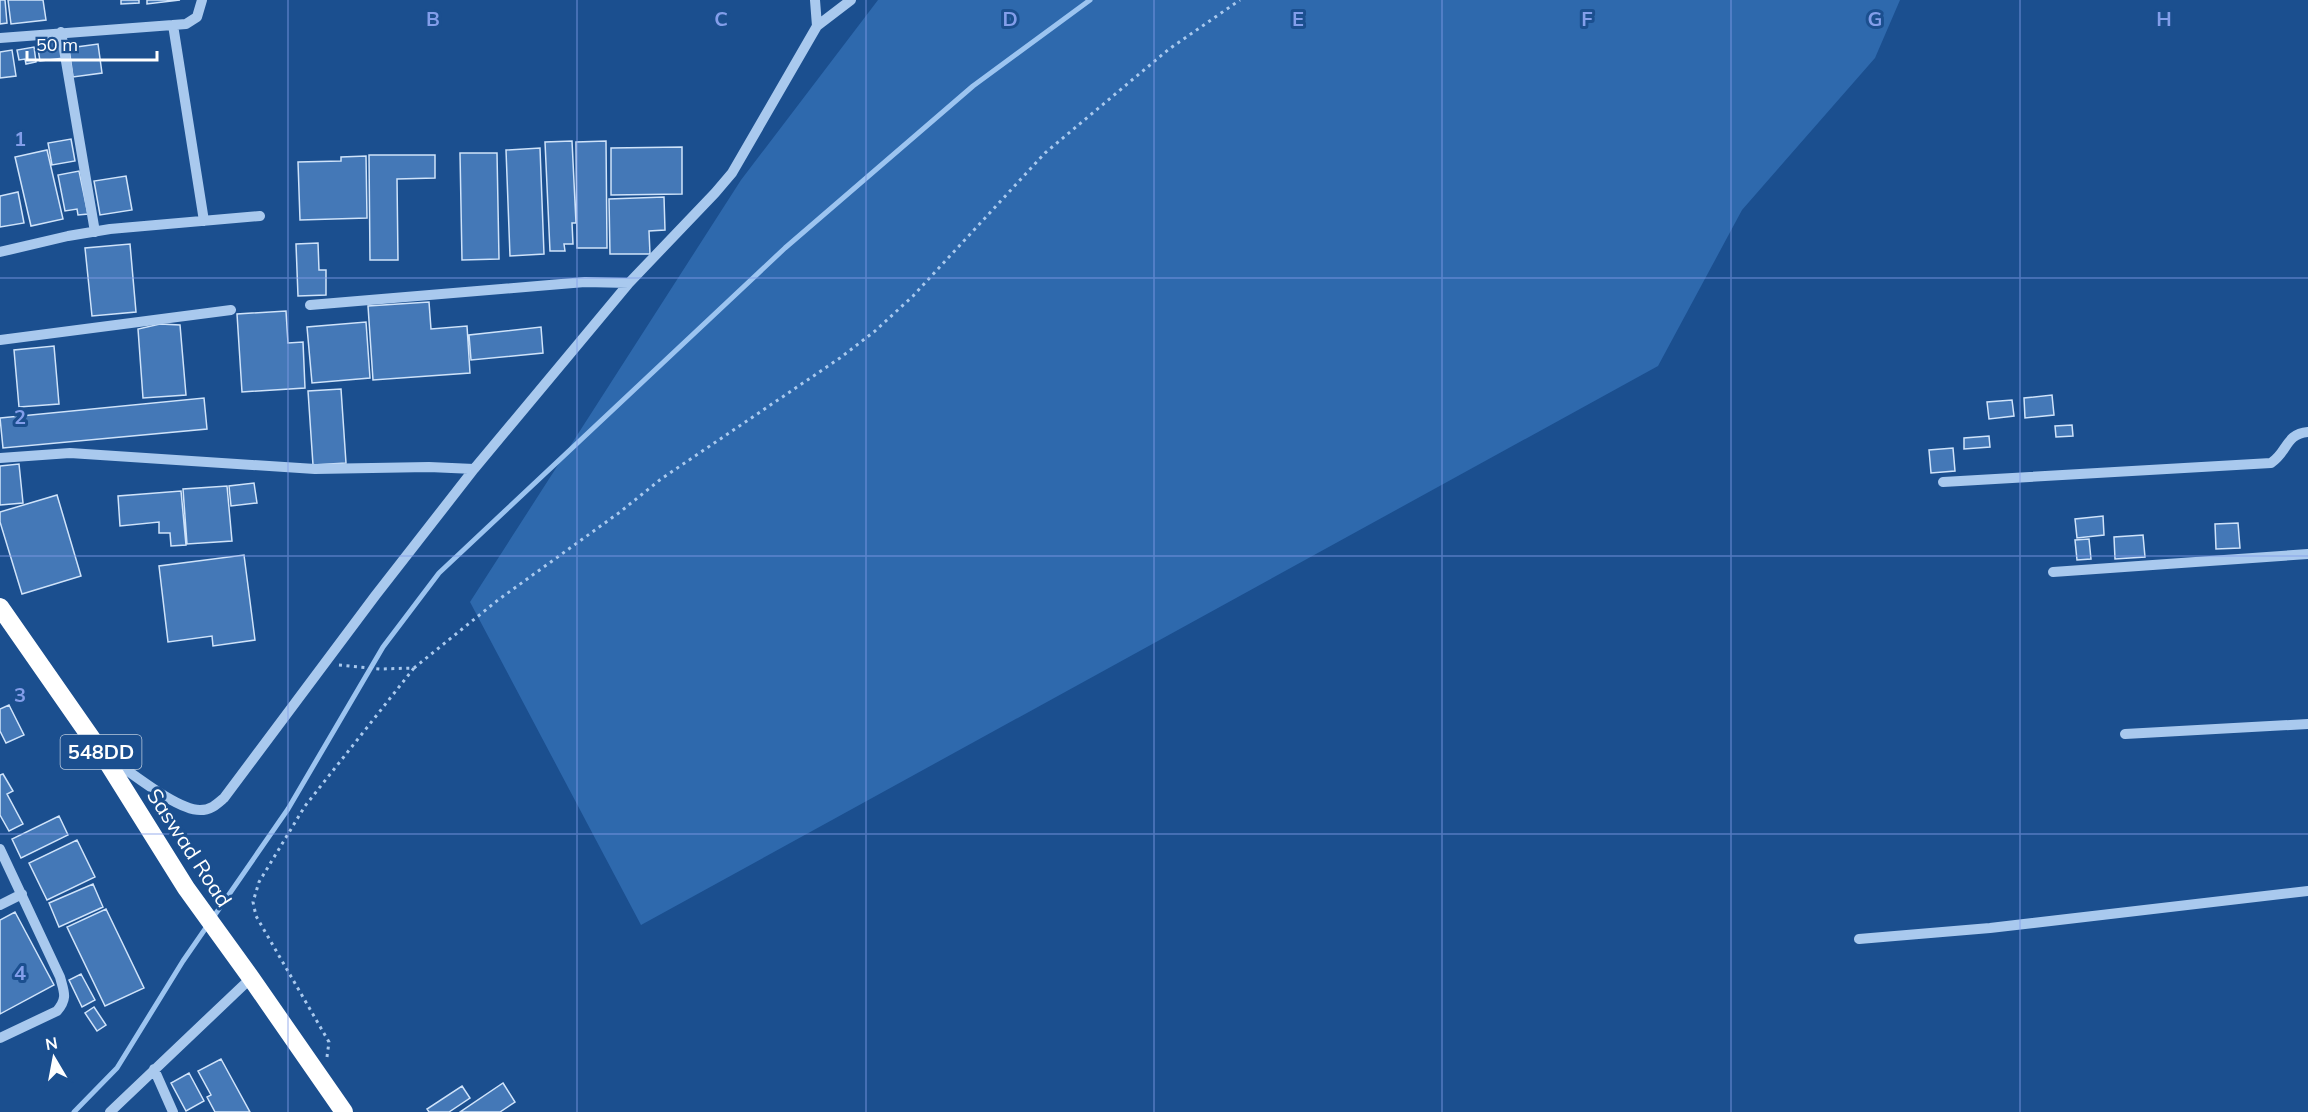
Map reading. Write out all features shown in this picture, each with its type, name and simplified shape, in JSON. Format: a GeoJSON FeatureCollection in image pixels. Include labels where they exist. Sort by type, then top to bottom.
{"type":"FeatureCollection","features":[{"type":"Feature","properties":{"kind":"highway","name":"Saswad Road"},"geometry":{"type":"LineString","coordinates":[[3,618],[101,752],[186,888],[344,1112]]}},
{"type":"Feature","properties":{"kind":"street"},"geometry":{"type":"LineString","coordinates":[[0,38],[186,24],[197,17],[202,0]]}},
{"type":"Feature","properties":{"kind":"street"},"geometry":{"type":"LineString","coordinates":[[815,0],[817,26]]}},
{"type":"Feature","properties":{"kind":"street"},"geometry":{"type":"LineString","coordinates":[[101,752],[182,807],[201,810],[213,808],[224,798],[375,596],[474,469],[629,283],[732,173],[817,26],[851,0]]}},
{"type":"Feature","properties":{"kind":"street"},"geometry":{"type":"LineString","coordinates":[[173,25],[204,221]]}},
{"type":"Feature","properties":{"kind":"street"},"geometry":{"type":"LineString","coordinates":[[62,32],[95,232]]}},
{"type":"Feature","properties":{"kind":"street"},"geometry":{"type":"LineString","coordinates":[[0,252],[95,232],[260,216]]}},
{"type":"Feature","properties":{"kind":"street"},"geometry":{"type":"LineString","coordinates":[[310,305],[585,282],[629,283]]}},
{"type":"Feature","properties":{"kind":"street"},"geometry":{"type":"LineString","coordinates":[[0,340],[231,310]]}},
{"type":"Feature","properties":{"kind":"street"},"geometry":{"type":"LineString","coordinates":[[1943,482],[2271,463],[2279,458],[2291,438],[2298,432],[2308,432]]}},
{"type":"Feature","properties":{"kind":"street"},"geometry":{"type":"LineString","coordinates":[[0,458],[69,453],[315,469],[429,467],[474,469]]}},
{"type":"Feature","properties":{"kind":"street"},"geometry":{"type":"LineString","coordinates":[[2053,572],[2308,554]]}},
{"type":"Feature","properties":{"kind":"street"},"geometry":{"type":"LineString","coordinates":[[2125,735],[2308,724]]}},
{"type":"Feature","properties":{"kind":"street"},"geometry":{"type":"LineString","coordinates":[[0,849],[60,977],[65,993],[64,1003],[57,1011],[0,1038]]}},
{"type":"Feature","properties":{"kind":"street"},"geometry":{"type":"LineString","coordinates":[[1859,939],[1990,928],[2308,891]]}},
{"type":"Feature","properties":{"kind":"street"},"geometry":{"type":"LineString","coordinates":[[0,905],[22,894]]}},
{"type":"Feature","properties":{"kind":"street"},"geometry":{"type":"LineString","coordinates":[[111,1112],[251,978]]}},
{"type":"Feature","properties":{"kind":"street"},"geometry":{"type":"LineString","coordinates":[[154,1069],[173,1112]]}},
{"type":"Feature","properties":{"kind":"path"},"geometry":{"type":"LineString","coordinates":[[324,1083],[329,1042],[256,916],[253,902],[259,882],[305,806],[414,668],[498,600],[620,512],[661,478],[875,332],[913,296],[1045,153],[1169,49],[1240,0]]}},
{"type":"Feature","properties":{"kind":"path"},"geometry":{"type":"LineString","coordinates":[[351,666],[405,670],[414,668]]}},
{"type":"Feature","properties":{"kind":"shaded area"},"geometry":{"type":"Polygon","coordinates":[[[878,0],[1900,0],[1875,58],[1742,210],[1658,366],[641,925],[470,602],[741,180],[878,0]]]}},
{"type":"Feature","properties":{"kind":"building"},"geometry":{"type":"Polygon","coordinates":[[[0,0],[5,0],[7,23],[0,24],[0,0]]]}},
{"type":"Feature","properties":{"kind":"building"},"geometry":{"type":"Polygon","coordinates":[[[8,0],[43,0],[46,20],[11,24],[8,0]]]}},
{"type":"Feature","properties":{"kind":"building"},"geometry":{"type":"Polygon","coordinates":[[[121,0],[139,0],[139,3],[121,4],[121,0]]]}},
{"type":"Feature","properties":{"kind":"building"},"geometry":{"type":"Polygon","coordinates":[[[147,0],[180,0],[147,4],[147,0]]]}},
{"type":"Feature","properties":{"kind":"building"},"geometry":{"type":"Polygon","coordinates":[[[61,40],[64,58],[40,61],[37,43],[61,40]]]}},
{"type":"Feature","properties":{"kind":"building"},"geometry":{"type":"Polygon","coordinates":[[[98,44],[102,73],[73,77],[69,48],[98,44]]]}},
{"type":"Feature","properties":{"kind":"building"},"geometry":{"type":"Polygon","coordinates":[[[34,47],[36,62],[26,64],[25,59],[19,60],[17,50],[34,47]]]}},
{"type":"Feature","properties":{"kind":"building"},"geometry":{"type":"Polygon","coordinates":[[[12,50],[16,76],[0,78],[0,52],[12,50]]]}},
{"type":"Feature","properties":{"kind":"building"},"geometry":{"type":"Polygon","coordinates":[[[71,139],[75,161],[52,165],[48,143],[71,139]]]}},
{"type":"Feature","properties":{"kind":"building"},"geometry":{"type":"Polygon","coordinates":[[[572,141],[576,223],[572,223],[573,244],[564,244],[565,251],[550,251],[545,142],[572,141]]]}},
{"type":"Feature","properties":{"kind":"building"},"geometry":{"type":"Polygon","coordinates":[[[606,141],[607,248],[577,248],[576,142],[606,141]]]}},
{"type":"Feature","properties":{"kind":"building"},"geometry":{"type":"Polygon","coordinates":[[[682,147],[682,194],[611,195],[611,148],[682,147]]]}},
{"type":"Feature","properties":{"kind":"building"},"geometry":{"type":"Polygon","coordinates":[[[540,148],[544,254],[510,256],[506,150],[540,148]]]}},
{"type":"Feature","properties":{"kind":"building"},"geometry":{"type":"Polygon","coordinates":[[[47,150],[63,219],[31,226],[15,157],[47,150]]]}},
{"type":"Feature","properties":{"kind":"building"},"geometry":{"type":"Polygon","coordinates":[[[460,153],[497,153],[499,259],[462,260],[460,153]]]}},
{"type":"Feature","properties":{"kind":"building"},"geometry":{"type":"Polygon","coordinates":[[[369,155],[435,155],[435,178],[397,179],[398,260],[370,260],[369,155]]]}},
{"type":"Feature","properties":{"kind":"building"},"geometry":{"type":"Polygon","coordinates":[[[366,156],[367,218],[300,220],[298,162],[341,161],[341,157],[366,156]]]}},
{"type":"Feature","properties":{"kind":"building"},"geometry":{"type":"Polygon","coordinates":[[[79,171],[88,214],[78,215],[77,209],[65,211],[58,175],[79,171]]]}},
{"type":"Feature","properties":{"kind":"building"},"geometry":{"type":"Polygon","coordinates":[[[126,176],[132,210],[100,215],[94,181],[126,176]]]}},
{"type":"Feature","properties":{"kind":"building"},"geometry":{"type":"Polygon","coordinates":[[[18,192],[24,223],[0,227],[0,196],[18,192]]]}},
{"type":"Feature","properties":{"kind":"building"},"geometry":{"type":"Polygon","coordinates":[[[664,197],[665,230],[649,231],[650,254],[610,254],[609,199],[664,197]]]}},
{"type":"Feature","properties":{"kind":"building"},"geometry":{"type":"Polygon","coordinates":[[[318,243],[319,270],[326,270],[326,295],[298,296],[296,244],[318,243]]]}},
{"type":"Feature","properties":{"kind":"building"},"geometry":{"type":"Polygon","coordinates":[[[130,244],[136,312],[92,316],[85,248],[130,244]]]}},
{"type":"Feature","properties":{"kind":"building"},"geometry":{"type":"Polygon","coordinates":[[[429,302],[431,329],[467,326],[470,373],[373,380],[368,306],[429,302]]]}},
{"type":"Feature","properties":{"kind":"building"},"geometry":{"type":"Polygon","coordinates":[[[286,311],[288,343],[303,342],[305,388],[242,392],[237,314],[286,311]]]}},
{"type":"Feature","properties":{"kind":"building"},"geometry":{"type":"Polygon","coordinates":[[[366,322],[370,378],[312,383],[307,327],[366,322]]]}},
{"type":"Feature","properties":{"kind":"building"},"geometry":{"type":"Polygon","coordinates":[[[160,324],[180,325],[186,395],[143,398],[138,329],[160,324]]]}},
{"type":"Feature","properties":{"kind":"building"},"geometry":{"type":"Polygon","coordinates":[[[541,327],[543,353],[471,360],[469,335],[541,327]]]}},
{"type":"Feature","properties":{"kind":"building"},"geometry":{"type":"Polygon","coordinates":[[[54,346],[59,404],[19,407],[14,350],[54,346]]]}},
{"type":"Feature","properties":{"kind":"building"},"geometry":{"type":"Polygon","coordinates":[[[341,389],[346,463],[313,465],[308,391],[341,389]]]}},
{"type":"Feature","properties":{"kind":"building"},"geometry":{"type":"Polygon","coordinates":[[[2052,395],[2054,415],[2025,418],[2024,398],[2052,395]]]}},
{"type":"Feature","properties":{"kind":"building"},"geometry":{"type":"Polygon","coordinates":[[[204,398],[207,429],[3,448],[0,418],[204,398]]]}},
{"type":"Feature","properties":{"kind":"building"},"geometry":{"type":"Polygon","coordinates":[[[2012,400],[2014,416],[1989,419],[1987,402],[2012,400]]]}},
{"type":"Feature","properties":{"kind":"building"},"geometry":{"type":"Polygon","coordinates":[[[2072,425],[2073,436],[2056,437],[2055,426],[2072,425]]]}},
{"type":"Feature","properties":{"kind":"building"},"geometry":{"type":"Polygon","coordinates":[[[1989,436],[1990,447],[1964,449],[1964,438],[1989,436]]]}},
{"type":"Feature","properties":{"kind":"building"},"geometry":{"type":"Polygon","coordinates":[[[1953,448],[1955,471],[1931,473],[1929,450],[1953,448]]]}},
{"type":"Feature","properties":{"kind":"building"},"geometry":{"type":"Polygon","coordinates":[[[19,464],[23,503],[0,505],[0,466],[19,464]]]}},
{"type":"Feature","properties":{"kind":"building"},"geometry":{"type":"Polygon","coordinates":[[[254,483],[257,503],[231,506],[229,486],[254,483]]]}},
{"type":"Feature","properties":{"kind":"building"},"geometry":{"type":"Polygon","coordinates":[[[227,486],[232,541],[187,544],[183,489],[227,486]]]}},
{"type":"Feature","properties":{"kind":"building"},"geometry":{"type":"Polygon","coordinates":[[[181,491],[186,545],[171,546],[170,533],[159,533],[159,522],[120,526],[118,496],[181,491]]]}},
{"type":"Feature","properties":{"kind":"building"},"geometry":{"type":"Polygon","coordinates":[[[57,495],[81,576],[22,594],[0,522],[0,512],[57,495]]]}},
{"type":"Feature","properties":{"kind":"building"},"geometry":{"type":"Polygon","coordinates":[[[2103,516],[2104,535],[2077,538],[2075,519],[2103,516]]]}},
{"type":"Feature","properties":{"kind":"building"},"geometry":{"type":"Polygon","coordinates":[[[2238,523],[2240,548],[2216,549],[2215,524],[2238,523]]]}},
{"type":"Feature","properties":{"kind":"building"},"geometry":{"type":"Polygon","coordinates":[[[2143,535],[2145,557],[2115,559],[2114,537],[2143,535]]]}},
{"type":"Feature","properties":{"kind":"building"},"geometry":{"type":"Polygon","coordinates":[[[2089,539],[2091,559],[2077,560],[2075,540],[2089,539]]]}},
{"type":"Feature","properties":{"kind":"building"},"geometry":{"type":"Polygon","coordinates":[[[244,555],[255,640],[213,646],[212,636],[168,642],[159,566],[244,555]]]}},
{"type":"Feature","properties":{"kind":"building"},"geometry":{"type":"Polygon","coordinates":[[[9,705],[24,735],[6,743],[0,731],[0,709],[9,705]]]}},
{"type":"Feature","properties":{"kind":"building"},"geometry":{"type":"Polygon","coordinates":[[[3,774],[13,791],[7,794],[23,824],[9,831],[0,815],[0,775],[3,774]]]}},
{"type":"Feature","properties":{"kind":"building"},"geometry":{"type":"Polygon","coordinates":[[[59,816],[68,835],[21,858],[12,839],[59,816]]]}},
{"type":"Feature","properties":{"kind":"building"},"geometry":{"type":"Polygon","coordinates":[[[77,840],[95,877],[47,900],[29,863],[77,840]]]}},
{"type":"Feature","properties":{"kind":"building"},"geometry":{"type":"Polygon","coordinates":[[[93,884],[103,907],[59,927],[49,903],[93,884]]]}},
{"type":"Feature","properties":{"kind":"building"},"geometry":{"type":"Polygon","coordinates":[[[106,909],[144,988],[105,1006],[67,927],[106,909]]]}},
{"type":"Feature","properties":{"kind":"building"},"geometry":{"type":"Polygon","coordinates":[[[15,912],[54,985],[0,1014],[0,920],[15,912]]]}},
{"type":"Feature","properties":{"kind":"building"},"geometry":{"type":"Polygon","coordinates":[[[81,974],[95,1000],[82,1007],[69,980],[81,974]]]}},
{"type":"Feature","properties":{"kind":"building"},"geometry":{"type":"Polygon","coordinates":[[[94,1007],[106,1025],[97,1031],[85,1013],[94,1007]]]}},
{"type":"Feature","properties":{"kind":"building"},"geometry":{"type":"Polygon","coordinates":[[[221,1059],[250,1112],[215,1112],[207,1097],[211,1095],[198,1071],[221,1059]]]}},
{"type":"Feature","properties":{"kind":"building"},"geometry":{"type":"Polygon","coordinates":[[[189,1073],[204,1101],[186,1111],[171,1083],[189,1073]]]}},
{"type":"Feature","properties":{"kind":"building"},"geometry":{"type":"Polygon","coordinates":[[[503,1083],[515,1102],[500,1112],[460,1112],[503,1083]]]}},
{"type":"Feature","properties":{"kind":"building"},"geometry":{"type":"Polygon","coordinates":[[[462,1086],[470,1098],[449,1112],[429,1112],[427,1109],[462,1086]]]}},
{"type":"Feature","properties":{"kind":"waterway"},"geometry":{"type":"LineString","coordinates":[[74,1112],[117,1068],[183,961],[288,809],[383,647],[439,573],[785,248],[973,86],[1090,0]]}}]}
